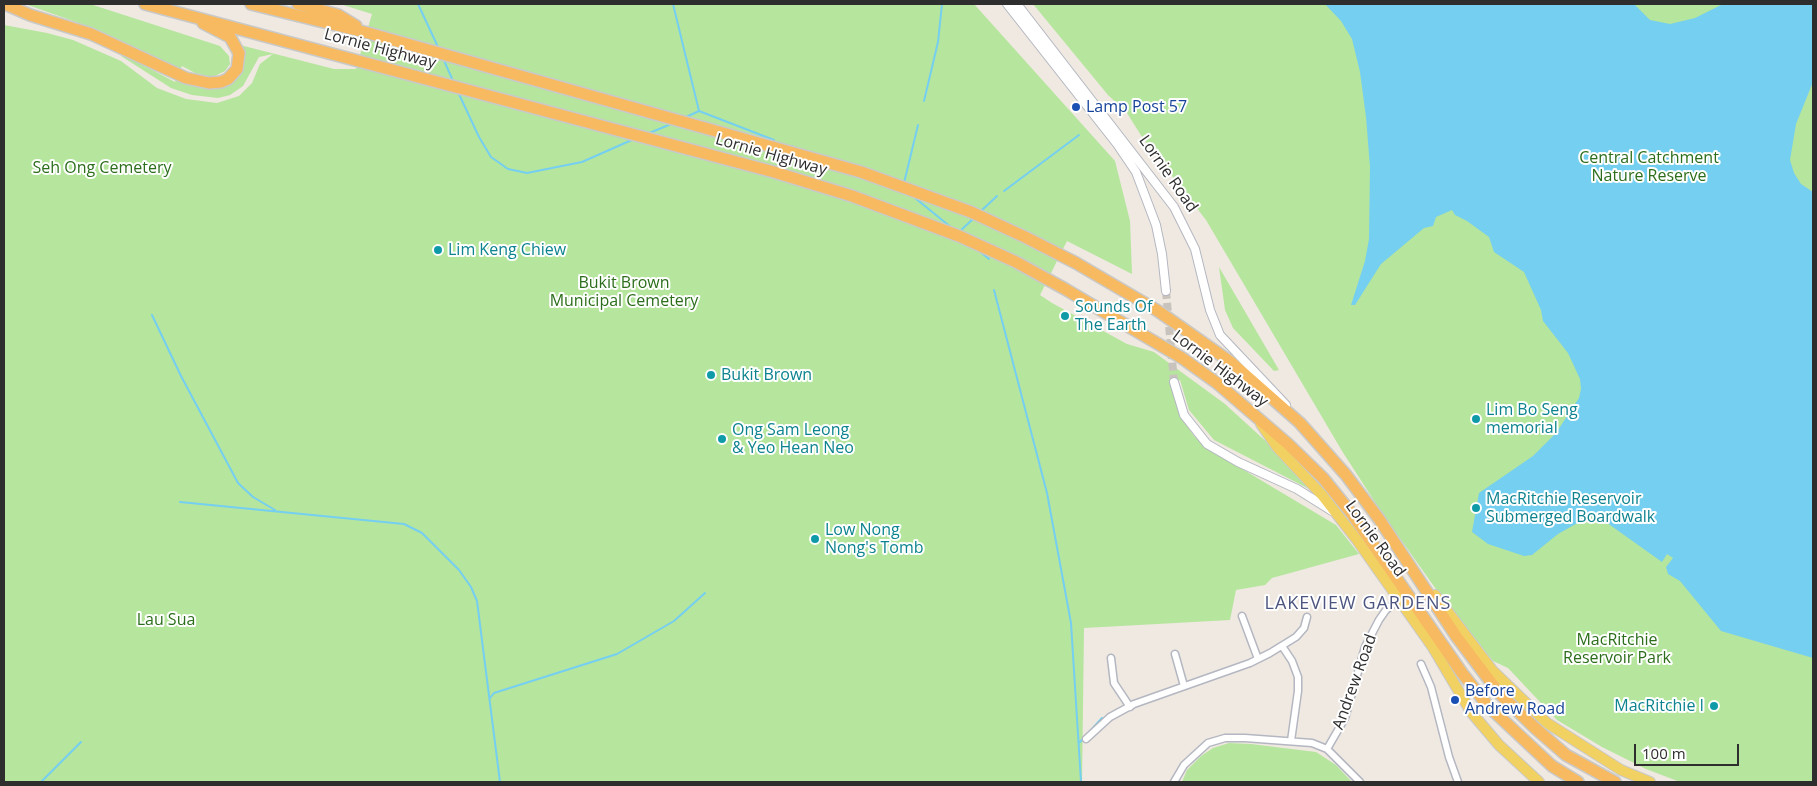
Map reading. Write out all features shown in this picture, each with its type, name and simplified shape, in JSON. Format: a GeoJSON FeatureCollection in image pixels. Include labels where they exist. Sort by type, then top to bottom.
{"type":"FeatureCollection","features":[{"type":"Feature","properties":{"kind":"highway"},"geometry":{"type":"LineString","coordinates":[[5,4],[22,12],[91,34],[186,78],[209,83],[228,79],[237,69],[239,62],[240,53],[235,43],[230,37],[181,12]]}},
{"type":"Feature","properties":{"kind":"highway","name":"Lornie Highway"},"geometry":{"type":"LineString","coordinates":[[145,4],[181,12],[774,172],[852,196],[960,236],[1066,289],[1182,358],[1253,413],[1323,478]]}},
{"type":"Feature","properties":{"kind":"highway","name":"Lornie Highway"},"geometry":{"type":"LineString","coordinates":[[251,4],[371,34],[861,172],[971,212],[1025,237],[1158,311],[1232,364],[1300,423],[1346,474]]}},
{"type":"Feature","properties":{"kind":"highway"},"geometry":{"type":"LineString","coordinates":[[298,4],[338,15],[371,34]]}},
{"type":"Feature","properties":{"kind":"highway","name":"Lornie Road"},"geometry":{"type":"LineString","coordinates":[[1346,474],[1400,549],[1456,636],[1499,693],[1535,728],[1577,761],[1615,782]]}},
{"type":"Feature","properties":{"kind":"highway","name":"Lornie Road"},"geometry":{"type":"LineString","coordinates":[[1323,478],[1357,521],[1442,644],[1488,706],[1552,766],[1574,780]]}},
{"type":"Feature","properties":{"kind":"main road","name":"Lornie Road"},"geometry":{"type":"LineString","coordinates":[[1253,413],[1277,446],[1339,517],[1399,599],[1432,646],[1471,712],[1499,745],[1539,782]]}},
{"type":"Feature","properties":{"kind":"main road","name":"Lornie Road"},"geometry":{"type":"LineString","coordinates":[[1400,549],[1405,551],[1459,628],[1492,670],[1524,704],[1547,724],[1586,749],[1621,770],[1650,782]]}},
{"type":"Feature","properties":{"kind":"street","name":"Lornie Road"},"geometry":{"type":"LineString","coordinates":[[1006,4],[1117,144],[1136,172],[1151,208],[1162,254],[1166,291]]}},
{"type":"Feature","properties":{"kind":"street","name":"Lornie Road"},"geometry":{"type":"LineString","coordinates":[[1017,4],[1174,207],[1195,249],[1210,310],[1220,335],[1282,400],[1300,423]]}},
{"type":"Feature","properties":{"kind":"street"},"geometry":{"type":"LineString","coordinates":[[1174,382],[1184,415],[1208,444],[1238,462],[1297,489],[1339,517]]}},
{"type":"Feature","properties":{"kind":"street","name":"Andrew Road"},"geometry":{"type":"LineString","coordinates":[[1174,782],[1184,765],[1208,743],[1225,738],[1312,743],[1327,749],[1345,718],[1363,656],[1372,634],[1386,610],[1399,599]]}},
{"type":"Feature","properties":{"kind":"street"},"geometry":{"type":"LineString","coordinates":[[1242,616],[1258,659]]}},
{"type":"Feature","properties":{"kind":"street"},"geometry":{"type":"LineString","coordinates":[[1086,739],[1110,717],[1130,707],[1258,659],[1282,646],[1296,638],[1304,628],[1307,617]]}},
{"type":"Feature","properties":{"kind":"street"},"geometry":{"type":"LineString","coordinates":[[1282,646],[1292,661],[1298,677],[1298,691],[1291,741]]}},
{"type":"Feature","properties":{"kind":"street"},"geometry":{"type":"LineString","coordinates":[[1175,654],[1184,686]]}},
{"type":"Feature","properties":{"kind":"street"},"geometry":{"type":"LineString","coordinates":[[1111,658],[1114,683],[1130,707]]}},
{"type":"Feature","properties":{"kind":"street"},"geometry":{"type":"LineString","coordinates":[[1421,664],[1431,687],[1449,757],[1458,782]]}},
{"type":"Feature","properties":{"kind":"street"},"geometry":{"type":"LineString","coordinates":[[1327,749],[1360,782]]}},
{"type":"Feature","properties":{"kind":"green space"},"geometry":{"type":"Polygon","coordinates":[[[25,4],[90,4],[220,46],[229,56],[230,64],[225,71],[213,77],[195,73],[182,66],[180,70],[90,27],[25,4]]]}},
{"type":"Feature","properties":{"kind":"green space","name":"Bukit Brown Municipal Cemetery"},"geometry":{"type":"Polygon","coordinates":[[[340,4],[974,4],[1115,161],[1130,221],[1132,274],[1067,241],[1040,295],[1127,344],[1154,352],[1225,404],[1282,456],[1317,493],[1214,440],[1189,410],[1180,380],[1170,382],[1181,417],[1194,436],[1207,448],[1336,525],[1359,554],[1272,578],[1265,585],[1236,590],[1230,620],[1084,628],[1082,782],[4,782],[4,25],[73,40],[121,61],[157,88],[186,99],[217,103],[239,96],[252,83],[260,64],[273,54],[259,57],[243,86],[230,95],[218,98],[192,95],[171,88],[121,56],[122,54],[175,82],[177,78],[229,83],[240,45],[334,69],[356,69],[372,14],[340,4]]]}},
{"type":"Feature","properties":{"kind":"green space","name":"Central Catchment Nature Reserve"},"geometry":{"type":"Polygon","coordinates":[[[1033,4],[1813,4],[1813,782],[1680,782],[1646,769],[1602,747],[1557,720],[1508,668],[1493,661],[1455,616],[1382,513],[1342,451],[1206,220],[1142,137],[1127,113],[1108,95],[1033,4]]]}},
{"type":"Feature","properties":{"kind":"green space"},"geometry":{"type":"Polygon","coordinates":[[[1219,267],[1279,370],[1274,371],[1233,328],[1225,310],[1219,267]]]}},
{"type":"Feature","properties":{"kind":"green space"},"geometry":{"type":"Polygon","coordinates":[[[1229,743],[1316,752],[1336,765],[1352,782],[1182,782],[1187,770],[1201,756],[1213,748],[1229,743]]]}},
{"type":"Feature","properties":{"kind":"water","name":"Central Catchment Nature Reserve"},"geometry":{"type":"Polygon","coordinates":[[[1325,4],[1634,4],[1650,20],[1670,24],[1695,18],[1723,4],[1813,4],[1813,82],[1796,124],[1790,160],[1794,173],[1801,184],[1813,192],[1813,658],[1721,631],[1680,581],[1668,574],[1666,567],[1673,558],[1667,554],[1662,562],[1596,515],[1558,534],[1532,555],[1524,556],[1488,544],[1472,532],[1479,493],[1533,456],[1556,433],[1579,398],[1581,389],[1580,379],[1568,353],[1543,321],[1541,310],[1524,272],[1494,252],[1489,237],[1455,215],[1452,210],[1436,217],[1433,226],[1424,228],[1381,264],[1355,305],[1351,305],[1365,261],[1369,239],[1370,167],[1366,117],[1360,72],[1352,39],[1341,21],[1325,4]]]}},
{"type":"Feature","properties":{"kind":"waterway"},"geometry":{"type":"LineString","coordinates":[[418,4],[438,47]]}},
{"type":"Feature","properties":{"kind":"waterway"},"geometry":{"type":"LineString","coordinates":[[673,4],[699,111]]}},
{"type":"Feature","properties":{"kind":"waterway"},"geometry":{"type":"LineString","coordinates":[[924,101],[938,42],[942,4]]}},
{"type":"Feature","properties":{"kind":"waterway"},"geometry":{"type":"LineString","coordinates":[[443,58],[453,81]]}},
{"type":"Feature","properties":{"kind":"waterway"},"geometry":{"type":"LineString","coordinates":[[458,92],[479,137],[491,157],[508,169],[527,173],[582,162],[634,139]]}},
{"type":"Feature","properties":{"kind":"waterway"},"geometry":{"type":"LineString","coordinates":[[684,118],[699,111],[774,140]]}},
{"type":"Feature","properties":{"kind":"waterway"},"geometry":{"type":"LineString","coordinates":[[647,134],[671,124]]}},
{"type":"Feature","properties":{"kind":"waterway"},"geometry":{"type":"LineString","coordinates":[[904,183],[918,125]]}},
{"type":"Feature","properties":{"kind":"waterway"},"geometry":{"type":"LineString","coordinates":[[1004,191],[1079,135]]}},
{"type":"Feature","properties":{"kind":"waterway"},"geometry":{"type":"LineString","coordinates":[[791,146],[799,149]]}},
{"type":"Feature","properties":{"kind":"waterway"},"geometry":{"type":"LineString","coordinates":[[981,211],[997,196]]}},
{"type":"Feature","properties":{"kind":"waterway"},"geometry":{"type":"LineString","coordinates":[[915,198],[952,228]]}},
{"type":"Feature","properties":{"kind":"waterway"},"geometry":{"type":"LineString","coordinates":[[959,232],[974,218]]}},
{"type":"Feature","properties":{"kind":"waterway"},"geometry":{"type":"LineString","coordinates":[[979,251],[989,259]]}},
{"type":"Feature","properties":{"kind":"waterway"},"geometry":{"type":"LineString","coordinates":[[994,290],[1047,493],[1071,623],[1081,782]]}},
{"type":"Feature","properties":{"kind":"waterway"},"geometry":{"type":"LineString","coordinates":[[152,315],[181,376],[238,483],[253,497],[275,510]]}},
{"type":"Feature","properties":{"kind":"waterway"},"geometry":{"type":"LineString","coordinates":[[180,502],[404,524],[422,533],[459,570],[471,587],[477,601],[500,782]]}},
{"type":"Feature","properties":{"kind":"waterway"},"geometry":{"type":"LineString","coordinates":[[490,698],[494,693],[617,654],[674,621],[705,593]]}},
{"type":"Feature","properties":{"kind":"waterway"},"geometry":{"type":"LineString","coordinates":[[1080,742],[1102,718]]}},
{"type":"Feature","properties":{"kind":"waterway"},"geometry":{"type":"LineString","coordinates":[[41,782],[81,742]]}},
{"type":"Feature","properties":{"kind":"tunnel"},"geometry":{"type":"LineString","coordinates":[[1166,291],[1174,382]]}},
{"type":"Feature","properties":{"kind":"place","name":"Lamp Post 57"},"geometry":{"type":"Point","coordinates":[1076,107]}},
{"type":"Feature","properties":{"kind":"place","name":"Lim Keng Chiew"},"geometry":{"type":"Point","coordinates":[438,250]}},
{"type":"Feature","properties":{"kind":"place","name":"Sounds Of The Earth"},"geometry":{"type":"Point","coordinates":[1065,316]}},
{"type":"Feature","properties":{"kind":"place","name":"Bukit Brown"},"geometry":{"type":"Point","coordinates":[711,375]}},
{"type":"Feature","properties":{"kind":"place","name":"Lim Bo Seng memorial"},"geometry":{"type":"Point","coordinates":[1476,419]}},
{"type":"Feature","properties":{"kind":"place","name":"Ong Sam Leong & Yeo Hean Neo"},"geometry":{"type":"Point","coordinates":[722,439]}},
{"type":"Feature","properties":{"kind":"place","name":"MacRitchie Reservoir Submerged Boardwalk"},"geometry":{"type":"Point","coordinates":[1476,508]}},
{"type":"Feature","properties":{"kind":"place","name":"Low Nong Nong's Tomb"},"geometry":{"type":"Point","coordinates":[815,539]}},
{"type":"Feature","properties":{"kind":"place","name":"Before Andrew Road"},"geometry":{"type":"Point","coordinates":[1455,700]}},
{"type":"Feature","properties":{"kind":"place","name":"MacRitchie I"},"geometry":{"type":"Point","coordinates":[1714,706]}},
{"type":"Feature","properties":{"kind":"district","name":"LAKEVIEW GARDENS"},"geometry":{"type":"Point","coordinates":[1358,604]}},
{"type":"Feature","properties":{"kind":"park label","name":"Seh Ong Cemetery"},"geometry":{"type":"Point","coordinates":[102,168]}},
{"type":"Feature","properties":{"kind":"park label","name":"Lau Sua"},"geometry":{"type":"Point","coordinates":[166,620]}},
{"type":"Feature","properties":{"kind":"park label","name":"MacRitchie Reservoir Park"},"geometry":{"type":"Point","coordinates":[1617,649]}}]}
